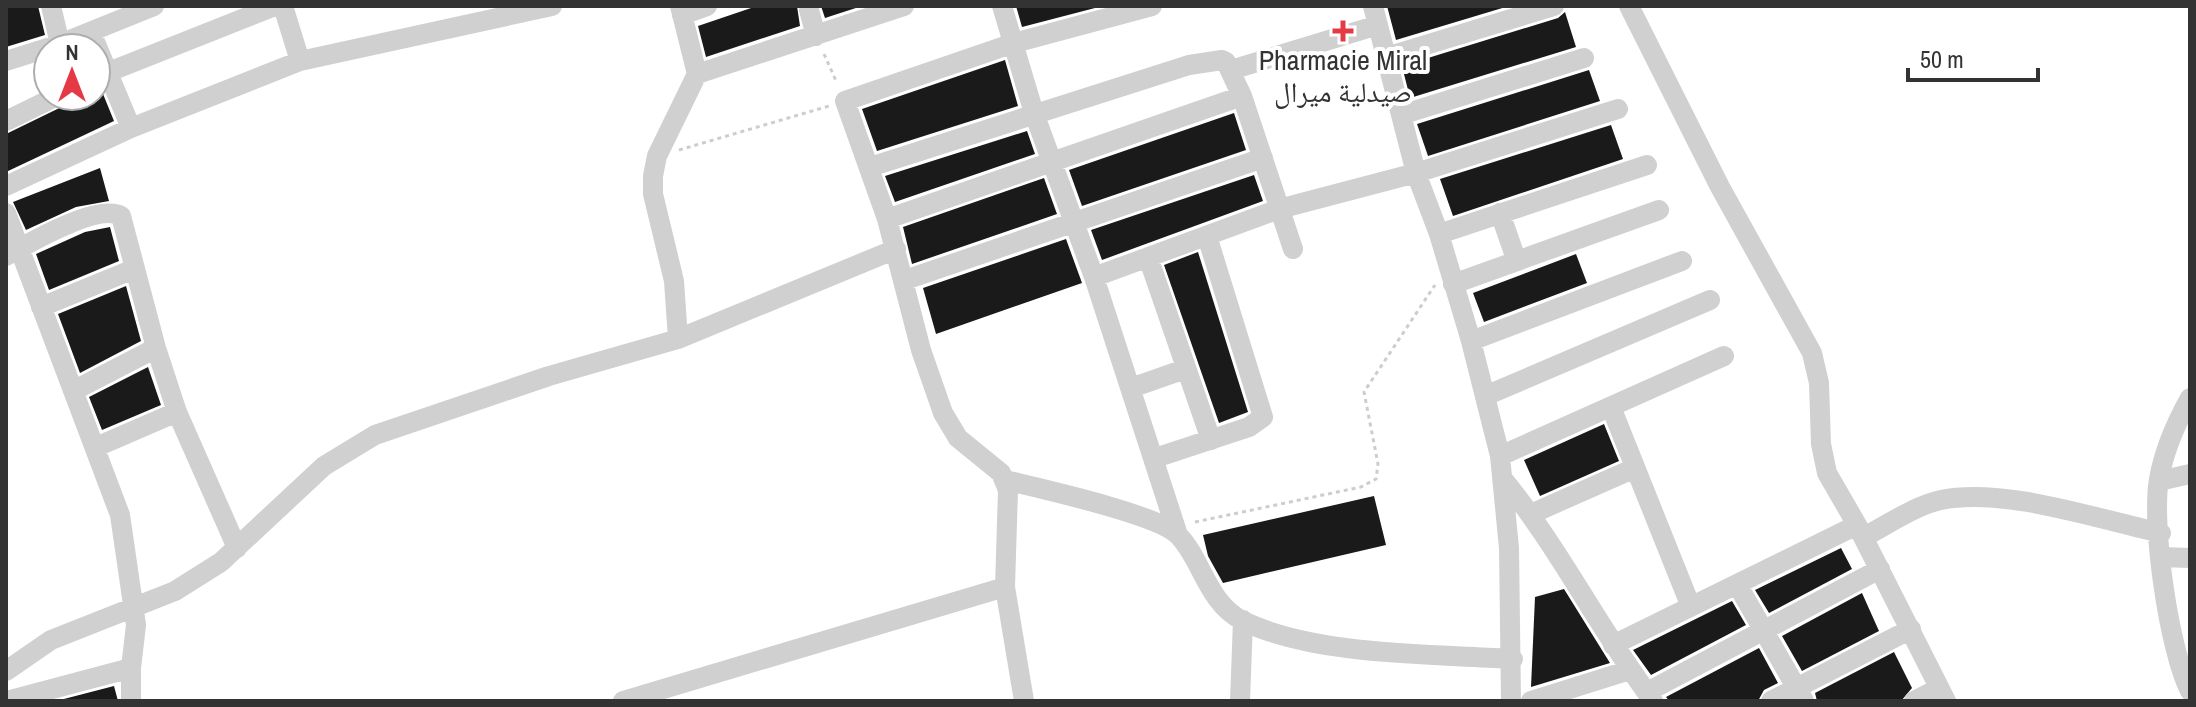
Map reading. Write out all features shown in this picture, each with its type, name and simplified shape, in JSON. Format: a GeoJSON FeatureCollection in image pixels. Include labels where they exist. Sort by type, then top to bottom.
{"type":"FeatureCollection","features":[{"type":"Feature","properties":{"kind":"street"},"geometry":{"type":"LineString","coordinates":[[51,6],[57,32]]}},
{"type":"Feature","properties":{"kind":"street"},"geometry":{"type":"LineString","coordinates":[[91,32],[116,14],[154,6]]}},
{"type":"Feature","properties":{"kind":"street"},"geometry":{"type":"LineString","coordinates":[[112,70],[275,6]]}},
{"type":"Feature","properties":{"kind":"street"},"geometry":{"type":"LineString","coordinates":[[283,6],[300,61]]}},
{"type":"Feature","properties":{"kind":"street"},"geometry":{"type":"LineString","coordinates":[[6,186],[131,128],[300,61],[552,6]]}},
{"type":"Feature","properties":{"kind":"street"},"geometry":{"type":"LineString","coordinates":[[678,339],[674,281],[653,194],[657,156],[697,74],[681,10],[707,6]]}},
{"type":"Feature","properties":{"kind":"street"},"geometry":{"type":"LineString","coordinates":[[1002,6],[1034,113],[1094,277],[1176,530],[1217,598],[1243,620],[1353,649],[1513,659]]}},
{"type":"Feature","properties":{"kind":"street"},"geometry":{"type":"LineString","coordinates":[[1024,701],[1005,587],[1009,503],[1005,480],[993,466],[967,448],[950,426],[921,350],[887,219],[845,101],[1014,43],[1152,6]]}},
{"type":"Feature","properties":{"kind":"street"},"geometry":{"type":"LineString","coordinates":[[1386,57],[1554,6]]}},
{"type":"Feature","properties":{"kind":"street"},"geometry":{"type":"LineString","coordinates":[[1629,6],[1720,187],[1812,353],[1819,383],[1823,459],[1833,487],[1880,569],[1942,695],[1914,701]]}},
{"type":"Feature","properties":{"kind":"street"},"geometry":{"type":"LineString","coordinates":[[697,74],[899,7]]}},
{"type":"Feature","properties":{"kind":"street"},"geometry":{"type":"LineString","coordinates":[[809,10],[816,36]]}},
{"type":"Feature","properties":{"kind":"street"},"geometry":{"type":"LineString","coordinates":[[1231,70],[1376,16],[1404,114],[1416,173],[1439,234],[1471,341],[1500,456],[1509,548],[1513,659],[1511,701]]}},
{"type":"Feature","properties":{"kind":"street"},"geometry":{"type":"LineString","coordinates":[[6,61],[32,53]]}},
{"type":"Feature","properties":{"kind":"street"},"geometry":{"type":"LineString","coordinates":[[1404,114],[1584,58]]}},
{"type":"Feature","properties":{"kind":"street"},"geometry":{"type":"LineString","coordinates":[[870,167],[1189,65],[1222,60],[1231,70],[1242,96],[1293,249]]}},
{"type":"Feature","properties":{"kind":"street"},"geometry":{"type":"LineString","coordinates":[[112,93],[131,128]]}},
{"type":"Feature","properties":{"kind":"street"},"geometry":{"type":"LineString","coordinates":[[887,219],[1242,96]]}},
{"type":"Feature","properties":{"kind":"street"},"geometry":{"type":"LineString","coordinates":[[6,121],[32,108]]}},
{"type":"Feature","properties":{"kind":"street"},"geometry":{"type":"LineString","coordinates":[[1094,277],[1279,209],[1416,173],[1618,109]]}},
{"type":"Feature","properties":{"kind":"street"},"geometry":{"type":"LineString","coordinates":[[905,280],[1263,158]]}},
{"type":"Feature","properties":{"kind":"street"},"geometry":{"type":"LineString","coordinates":[[1439,234],[1647,165]]}},
{"type":"Feature","properties":{"kind":"street"},"geometry":{"type":"LineString","coordinates":[[1450,275],[1516,259],[1659,210]]}},
{"type":"Feature","properties":{"kind":"street"},"geometry":{"type":"LineString","coordinates":[[13,252],[69,225],[111,212],[121,216],[156,348],[177,412],[237,548]]}},
{"type":"Feature","properties":{"kind":"street"},"geometry":{"type":"LineString","coordinates":[[6,213],[13,252],[41,307],[120,515],[135,607],[131,701]]}},
{"type":"Feature","properties":{"kind":"street"},"geometry":{"type":"LineString","coordinates":[[1500,213],[1516,259]]}},
{"type":"Feature","properties":{"kind":"street"},"geometry":{"type":"LineString","coordinates":[[1155,458],[1249,427],[1263,417],[1207,236]]}},
{"type":"Feature","properties":{"kind":"street"},"geometry":{"type":"LineString","coordinates":[[6,671],[51,640],[175,591],[221,562],[324,466],[375,435],[549,376],[678,339],[896,249]]}},
{"type":"Feature","properties":{"kind":"street"},"geometry":{"type":"LineString","coordinates":[[1148,257],[1211,440]]}},
{"type":"Feature","properties":{"kind":"street"},"geometry":{"type":"LineString","coordinates":[[1471,341],[1682,261]]}},
{"type":"Feature","properties":{"kind":"street"},"geometry":{"type":"LineString","coordinates":[[41,307],[134,269]]}},
{"type":"Feature","properties":{"kind":"street"},"geometry":{"type":"LineString","coordinates":[[1485,396],[1710,300]]}},
{"type":"Feature","properties":{"kind":"street"},"geometry":{"type":"LineString","coordinates":[[73,391],[156,348]]}},
{"type":"Feature","properties":{"kind":"street"},"geometry":{"type":"LineString","coordinates":[[1500,456],[1724,356]]}},
{"type":"Feature","properties":{"kind":"street"},"geometry":{"type":"LineString","coordinates":[[1131,388],[1185,369]]}},
{"type":"Feature","properties":{"kind":"street"},"geometry":{"type":"LineString","coordinates":[[2190,398],[2171,438],[2159,481],[2162,557],[2170,630],[2190,691]]}},
{"type":"Feature","properties":{"kind":"street"},"geometry":{"type":"LineString","coordinates":[[1611,407],[1691,607]]}},
{"type":"Feature","properties":{"kind":"street"},"geometry":{"type":"LineString","coordinates":[[96,447],[177,412]]}},
{"type":"Feature","properties":{"kind":"street"},"geometry":{"type":"LineString","coordinates":[[1531,514],[1635,468]]}},
{"type":"Feature","properties":{"kind":"street"},"geometry":{"type":"LineString","coordinates":[[2159,481],[2190,474]]}},
{"type":"Feature","properties":{"kind":"street"},"geometry":{"type":"LineString","coordinates":[[1503,479],[1531,514],[1613,645],[1650,697],[1761,632],[1880,569]]}},
{"type":"Feature","properties":{"kind":"street"},"geometry":{"type":"LineString","coordinates":[[1005,480],[1176,530]]}},
{"type":"Feature","properties":{"kind":"street"},"geometry":{"type":"LineString","coordinates":[[1613,645],[1737,584],[1939,500],[1969,496],[2001,498],[2161,533]]}},
{"type":"Feature","properties":{"kind":"street"},"geometry":{"type":"LineString","coordinates":[[2162,557],[2190,558]]}},
{"type":"Feature","properties":{"kind":"street"},"geometry":{"type":"LineString","coordinates":[[1737,584],[1761,632],[1799,695]]}},
{"type":"Feature","properties":{"kind":"street"},"geometry":{"type":"LineString","coordinates":[[623,701],[1005,587]]}},
{"type":"Feature","properties":{"kind":"street"},"geometry":{"type":"LineString","coordinates":[[1240,701],[1243,620]]}},
{"type":"Feature","properties":{"kind":"street"},"geometry":{"type":"LineString","coordinates":[[1771,701],[1799,695],[1911,629]]}},
{"type":"Feature","properties":{"kind":"street"},"geometry":{"type":"LineString","coordinates":[[7,701],[131,668]]}},
{"type":"Feature","properties":{"kind":"street"},"geometry":{"type":"LineString","coordinates":[[1531,701],[1630,670]]}},
{"type":"Feature","properties":{"kind":"path"},"geometry":{"type":"LineString","coordinates":[[657,156],[845,101],[816,36]]}},
{"type":"Feature","properties":{"kind":"path"},"geometry":{"type":"LineString","coordinates":[[1176,530],[1347,490],[1376,479],[1378,464],[1364,392],[1450,275]]}},
{"type":"Feature","properties":{"kind":"building"},"geometry":{"type":"Polygon","coordinates":[[[6,6],[38,6],[44,32],[32,32],[32,39],[6,47],[6,6]]]}},
{"type":"Feature","properties":{"kind":"building"},"geometry":{"type":"Polygon","coordinates":[[[757,6],[797,6],[800,26],[706,57],[698,26],[757,6]]]}},
{"type":"Feature","properties":{"kind":"building"},"geometry":{"type":"Polygon","coordinates":[[[821,6],[862,6],[825,18],[821,6]]]}},
{"type":"Feature","properties":{"kind":"building"},"geometry":{"type":"Polygon","coordinates":[[[1016,6],[1094,6],[1095,8],[1022,27],[1016,6]]]}},
{"type":"Feature","properties":{"kind":"building"},"geometry":{"type":"Polygon","coordinates":[[[1387,6],[1509,6],[1396,40],[1387,6]]]}},
{"type":"Feature","properties":{"kind":"building"},"geometry":{"type":"Polygon","coordinates":[[[1565,12],[1576,47],[1410,98],[1402,66],[1558,18],[1565,12]]]}},
{"type":"Feature","properties":{"kind":"building"},"geometry":{"type":"Polygon","coordinates":[[[1005,60],[1018,106],[877,151],[862,109],[1005,60]]]}},
{"type":"Feature","properties":{"kind":"building"},"geometry":{"type":"Polygon","coordinates":[[[1589,70],[1600,101],[1428,156],[1417,124],[1589,70]]]}},
{"type":"Feature","properties":{"kind":"building"},"geometry":{"type":"Polygon","coordinates":[[[51,112],[110,112],[114,121],[6,172],[6,134],[51,112]]]}},
{"type":"Feature","properties":{"kind":"building"},"geometry":{"type":"Polygon","coordinates":[[[1234,113],[1246,150],[1082,206],[1069,170],[1234,113]]]}},
{"type":"Feature","properties":{"kind":"building"},"geometry":{"type":"Polygon","coordinates":[[[1611,125],[1623,159],[1453,216],[1440,179],[1611,125]]]}},
{"type":"Feature","properties":{"kind":"building"},"geometry":{"type":"Polygon","coordinates":[[[1027,131],[1035,154],[895,202],[885,176],[1027,131]]]}},
{"type":"Feature","properties":{"kind":"building"},"geometry":{"type":"Polygon","coordinates":[[[100,168],[109,201],[76,207],[26,230],[13,202],[100,168]]]}},
{"type":"Feature","properties":{"kind":"building"},"geometry":{"type":"Polygon","coordinates":[[[1254,175],[1263,201],[1102,260],[1091,230],[1254,175]]]}},
{"type":"Feature","properties":{"kind":"building"},"geometry":{"type":"Polygon","coordinates":[[[1044,178],[1057,214],[912,264],[903,227],[1044,178]]]}},
{"type":"Feature","properties":{"kind":"building"},"geometry":{"type":"Polygon","coordinates":[[[110,227],[119,261],[49,290],[36,254],[85,232],[110,227]]]}},
{"type":"Feature","properties":{"kind":"building"},"geometry":{"type":"Polygon","coordinates":[[[1066,239],[1082,283],[936,334],[923,288],[1066,239]]]}},
{"type":"Feature","properties":{"kind":"building"},"geometry":{"type":"Polygon","coordinates":[[[1198,252],[1248,412],[1219,423],[1164,265],[1198,252]]]}},
{"type":"Feature","properties":{"kind":"building"},"geometry":{"type":"Polygon","coordinates":[[[1576,254],[1587,283],[1484,322],[1473,293],[1576,254]]]}},
{"type":"Feature","properties":{"kind":"building"},"geometry":{"type":"Polygon","coordinates":[[[126,286],[141,341],[80,373],[58,314],[126,286]]]}},
{"type":"Feature","properties":{"kind":"building"},"geometry":{"type":"Polygon","coordinates":[[[148,367],[161,405],[102,430],[89,397],[148,367]]]}},
{"type":"Feature","properties":{"kind":"building"},"geometry":{"type":"Polygon","coordinates":[[[1604,424],[1619,461],[1540,496],[1524,460],[1604,424]]]}},
{"type":"Feature","properties":{"kind":"building"},"geometry":{"type":"Polygon","coordinates":[[[1374,496],[1386,545],[1223,583],[1208,556],[1203,535],[1374,496]]]}},
{"type":"Feature","properties":{"kind":"building"},"geometry":{"type":"Polygon","coordinates":[[[1841,548],[1852,569],[1769,613],[1755,590],[1841,548]]]}},
{"type":"Feature","properties":{"kind":"building"},"geometry":{"type":"Polygon","coordinates":[[[1564,589],[1610,663],[1531,687],[1535,597],[1564,589]]]}},
{"type":"Feature","properties":{"kind":"building"},"geometry":{"type":"Polygon","coordinates":[[[1862,593],[1879,631],[1802,671],[1782,636],[1862,593]]]}},
{"type":"Feature","properties":{"kind":"building"},"geometry":{"type":"Polygon","coordinates":[[[1732,601],[1746,625],[1651,675],[1633,650],[1732,601]]]}},
{"type":"Feature","properties":{"kind":"building"},"geometry":{"type":"Polygon","coordinates":[[[1759,648],[1778,683],[1764,690],[1758,701],[1669,701],[1666,697],[1759,648]]]}},
{"type":"Feature","properties":{"kind":"building"},"geometry":{"type":"Polygon","coordinates":[[[1894,652],[1912,688],[1901,701],[1817,701],[1815,693],[1894,652]]]}},
{"type":"Feature","properties":{"kind":"building"},"geometry":{"type":"Polygon","coordinates":[[[114,686],[118,701],[60,701],[60,700],[114,686]]]}},
{"type":"Feature","properties":{"kind":"place","name":"Pharmacie Miral صيدلية ميرال"},"geometry":{"type":"Point","coordinates":[1343,31]}}]}
